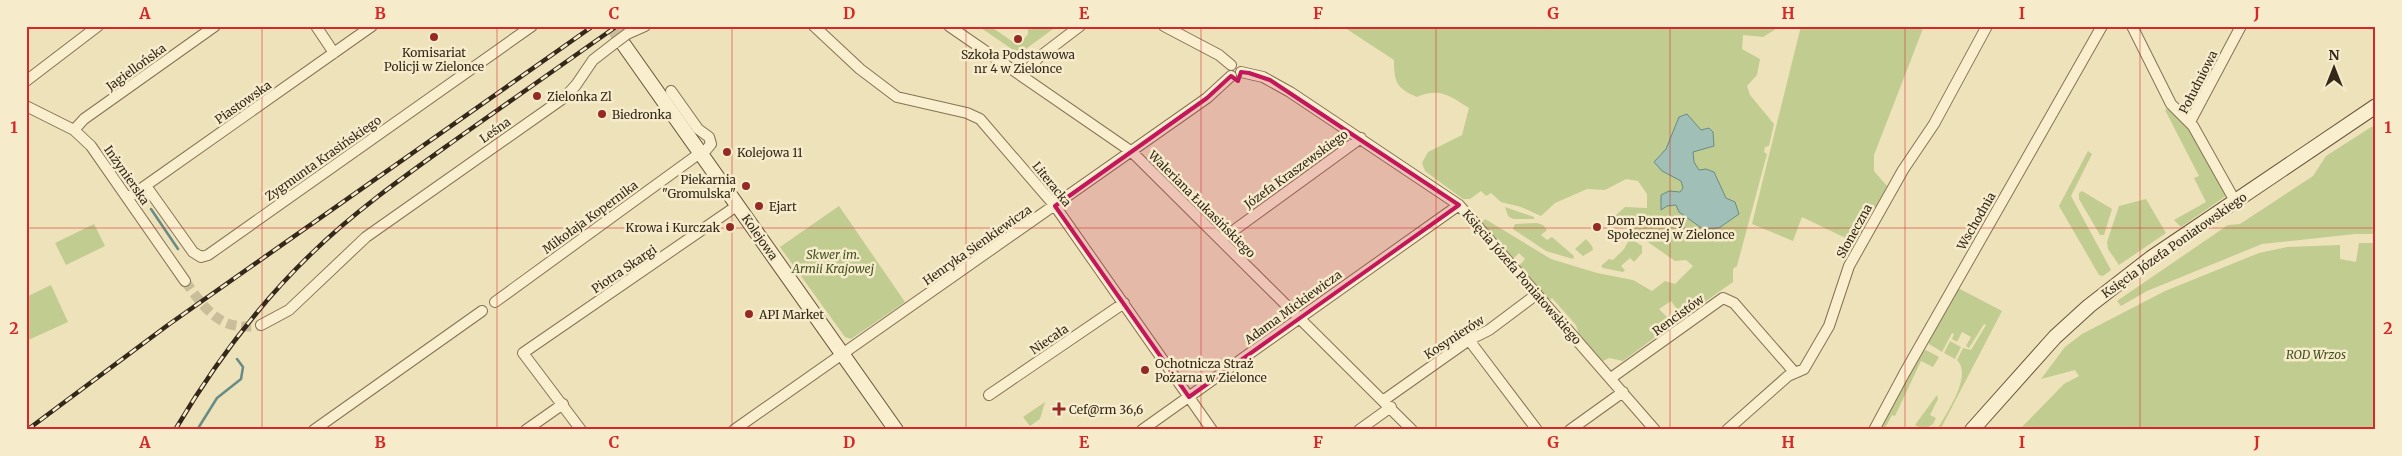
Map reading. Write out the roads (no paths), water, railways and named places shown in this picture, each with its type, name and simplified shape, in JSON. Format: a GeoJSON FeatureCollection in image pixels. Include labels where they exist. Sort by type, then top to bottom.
{"type":"FeatureCollection","features":[{"type":"Feature","properties":{"kind":"main road","name":"Kolejowa"},"geometry":{"type":"LineString","coordinates":[[622,40],[703,152],[738,206],[896,430]]}},
{"type":"Feature","properties":{"kind":"main road","name":"Księcia Józefa Poniatowskiego"},"geometry":{"type":"LineString","coordinates":[[1972,430],[2049,344],[2089,306],[2151,258],[2376,106]]}},
{"type":"Feature","properties":{"kind":"street"},"geometry":{"type":"LineString","coordinates":[[26,81],[98,26]]}},
{"type":"Feature","properties":{"kind":"street","name":"Jagiellońska"},"geometry":{"type":"LineString","coordinates":[[74,130],[84,119],[215,26]]}},
{"type":"Feature","properties":{"kind":"street"},"geometry":{"type":"LineString","coordinates":[[316,26],[334,53]]}},
{"type":"Feature","properties":{"kind":"street","name":"Piastowska"},"geometry":{"type":"LineString","coordinates":[[128,198],[372,26]]}},
{"type":"Feature","properties":{"kind":"street","name":"Zygmunta Krasińskiego"},"geometry":{"type":"LineString","coordinates":[[146,186],[197,256],[208,255],[532,26]]}},
{"type":"Feature","properties":{"kind":"street","name":"Leśna"},"geometry":{"type":"LineString","coordinates":[[262,325],[289,310],[366,237],[565,97],[576,85],[593,60],[645,26]]}},
{"type":"Feature","properties":{"kind":"street","name":"Literacka"},"geometry":{"type":"LineString","coordinates":[[814,26],[860,69],[896,97],[967,114],[980,119],[1055,206],[1212,430]]}},
{"type":"Feature","properties":{"kind":"street","name":"Waleriana Łukasińskiego"},"geometry":{"type":"LineString","coordinates":[[949,26],[1132,152],[1222,239],[1299,319],[1388,404],[1412,430]]}},
{"type":"Feature","properties":{"kind":"street"},"geometry":{"type":"LineString","coordinates":[[1022,76],[1038,58],[1080,26]]}},
{"type":"Feature","properties":{"kind":"street"},"geometry":{"type":"LineString","coordinates":[[1164,26],[1219,55],[1231,71]]}},
{"type":"Feature","properties":{"kind":"street","name":"Słoneczna"},"geometry":{"type":"LineString","coordinates":[[1728,430],[1782,381],[1804,369],[1826,332],[1849,266],[1903,170],[1934,124],[1987,26]]}},
{"type":"Feature","properties":{"kind":"street","name":"Wschodnia"},"geometry":{"type":"LineString","coordinates":[[1874,430],[2102,26]]}},
{"type":"Feature","properties":{"kind":"street"},"geometry":{"type":"LineString","coordinates":[[2132,26],[2171,104],[2180,115],[2190,122]]}},
{"type":"Feature","properties":{"kind":"street","name":"Południowa"},"geometry":{"type":"LineString","coordinates":[[2235,201],[2190,122],[2241,26]]}},
{"type":"Feature","properties":{"kind":"street","name":"Henryka Sienkiewicza"},"geometry":{"type":"LineString","coordinates":[[734,430],[1210,96],[1231,71]]}},
{"type":"Feature","properties":{"kind":"street","name":"Księcia Józefa Poniatowskiego"},"geometry":{"type":"LineString","coordinates":[[1231,71],[1237,77],[1241,72],[1254,74],[1270,80],[1459,204],[1655,430]]}},
{"type":"Feature","properties":{"kind":"street"},"geometry":{"type":"LineString","coordinates":[[671,91],[698,129],[709,137],[711,144],[703,152]]}},
{"type":"Feature","properties":{"kind":"street","name":"Inżynierska"},"geometry":{"type":"LineString","coordinates":[[26,106],[74,130],[98,154],[186,281]]}},
{"type":"Feature","properties":{"kind":"street","name":"Józefa Kraszewskiego"},"geometry":{"type":"LineString","coordinates":[[1222,239],[1361,138]]}},
{"type":"Feature","properties":{"kind":"street","name":"Mikołaja Kopernika"},"geometry":{"type":"LineString","coordinates":[[495,302],[703,152]]}},
{"type":"Feature","properties":{"kind":"street","name":"Adama Mickiewicza"},"geometry":{"type":"LineString","coordinates":[[1142,430],[1459,204]]}},
{"type":"Feature","properties":{"kind":"street","name":"Piotra Skargi"},"geometry":{"type":"LineString","coordinates":[[563,404],[523,353],[738,206]]}},
{"type":"Feature","properties":{"kind":"street","name":"Kosynierów"},"geometry":{"type":"LineString","coordinates":[[1359,430],[1388,404],[1469,340],[1489,330],[1537,294]]}},
{"type":"Feature","properties":{"kind":"street","name":"Rencistów"},"geometry":{"type":"LineString","coordinates":[[1610,378],[1723,298],[1734,303],[1795,373]]}},
{"type":"Feature","properties":{"kind":"street","name":"Niecała"},"geometry":{"type":"LineString","coordinates":[[989,395],[1124,303]]}},
{"type":"Feature","properties":{"kind":"street"},"geometry":{"type":"LineString","coordinates":[[314,430],[482,311]]}},
{"type":"Feature","properties":{"kind":"street"},"geometry":{"type":"LineString","coordinates":[[1469,340],[1537,430]]}},
{"type":"Feature","properties":{"kind":"street"},"geometry":{"type":"LineString","coordinates":[[1570,430],[1623,392]]}},
{"type":"Feature","properties":{"kind":"street"},"geometry":{"type":"LineString","coordinates":[[526,430],[563,404],[581,430]]}},
{"type":"Feature","properties":{"kind":"water"},"geometry":{"type":"Polygon","coordinates":[[[1687,114],[1701,130],[1709,128],[1713,132],[1714,146],[1693,152],[1694,162],[1699,170],[1706,169],[1714,172],[1726,198],[1735,202],[1739,214],[1719,228],[1703,229],[1679,212],[1676,205],[1667,206],[1661,210],[1661,195],[1669,191],[1680,192],[1683,188],[1681,181],[1662,171],[1654,162],[1666,149],[1679,117],[1687,114]]]}},
{"type":"Feature","properties":{"kind":"waterway"},"geometry":{"type":"LineString","coordinates":[[151,209],[178,249]]}},
{"type":"Feature","properties":{"kind":"waterway"},"geometry":{"type":"LineString","coordinates":[[197,430],[217,398],[241,379],[243,367],[237,359]]}},
{"type":"Feature","properties":{"kind":"tunnel"},"geometry":{"type":"LineString","coordinates":[[612,26],[624,45]]}},
{"type":"Feature","properties":{"kind":"tunnel"},"geometry":{"type":"LineString","coordinates":[[185,281],[200,301],[216,317],[235,326],[261,325]]}},
{"type":"Feature","properties":{"kind":"railway"},"geometry":{"type":"LineString","coordinates":[[27,430],[168,325],[593,26]]}},
{"type":"Feature","properties":{"kind":"railway"},"geometry":{"type":"LineString","coordinates":[[175,430],[220,360],[254,316],[272,294],[329,237],[405,176],[617,26]]}},
{"type":"Feature","properties":{"kind":"place","name":"Komisariat Policji w Zielonce"},"geometry":{"type":"Point","coordinates":[434,37]}},
{"type":"Feature","properties":{"kind":"place","name":"Szkoła Podstawowa nr 4 w Zielonce"},"geometry":{"type":"Point","coordinates":[1018,39]}},
{"type":"Feature","properties":{"kind":"place","name":"Zielonka Zl"},"geometry":{"type":"Point","coordinates":[537,96]}},
{"type":"Feature","properties":{"kind":"place","name":"Biedronka"},"geometry":{"type":"Point","coordinates":[602,114]}},
{"type":"Feature","properties":{"kind":"place","name":"Kolejowa 11"},"geometry":{"type":"Point","coordinates":[727,152]}},
{"type":"Feature","properties":{"kind":"place","name":"Piekarnia \"Gromulska\""},"geometry":{"type":"Point","coordinates":[746,186]}},
{"type":"Feature","properties":{"kind":"place","name":"Ejart"},"geometry":{"type":"Point","coordinates":[759,206]}},
{"type":"Feature","properties":{"kind":"place","name":"Krowa i Kurczak"},"geometry":{"type":"Point","coordinates":[730,227]}},
{"type":"Feature","properties":{"kind":"place","name":"Dom Pomocy Społecznej w Zielonce"},"geometry":{"type":"Point","coordinates":[1597,227]}},
{"type":"Feature","properties":{"kind":"place","name":"API Market"},"geometry":{"type":"Point","coordinates":[749,314]}},
{"type":"Feature","properties":{"kind":"place","name":"Ochotnicza Straż Pożarna w Zielonce"},"geometry":{"type":"Point","coordinates":[1145,370]}},
{"type":"Feature","properties":{"kind":"place","name":"Cef@rm 36,6"},"geometry":{"type":"Point","coordinates":[1059,409]}},
{"type":"Feature","properties":{"kind":"park label","name":"Skwer im. Armii Krajowej"},"geometry":{"type":"Point","coordinates":[833,261]}},
{"type":"Feature","properties":{"kind":"park label","name":"ROD Wrzos"},"geometry":{"type":"Point","coordinates":[2316,354]}}]}
